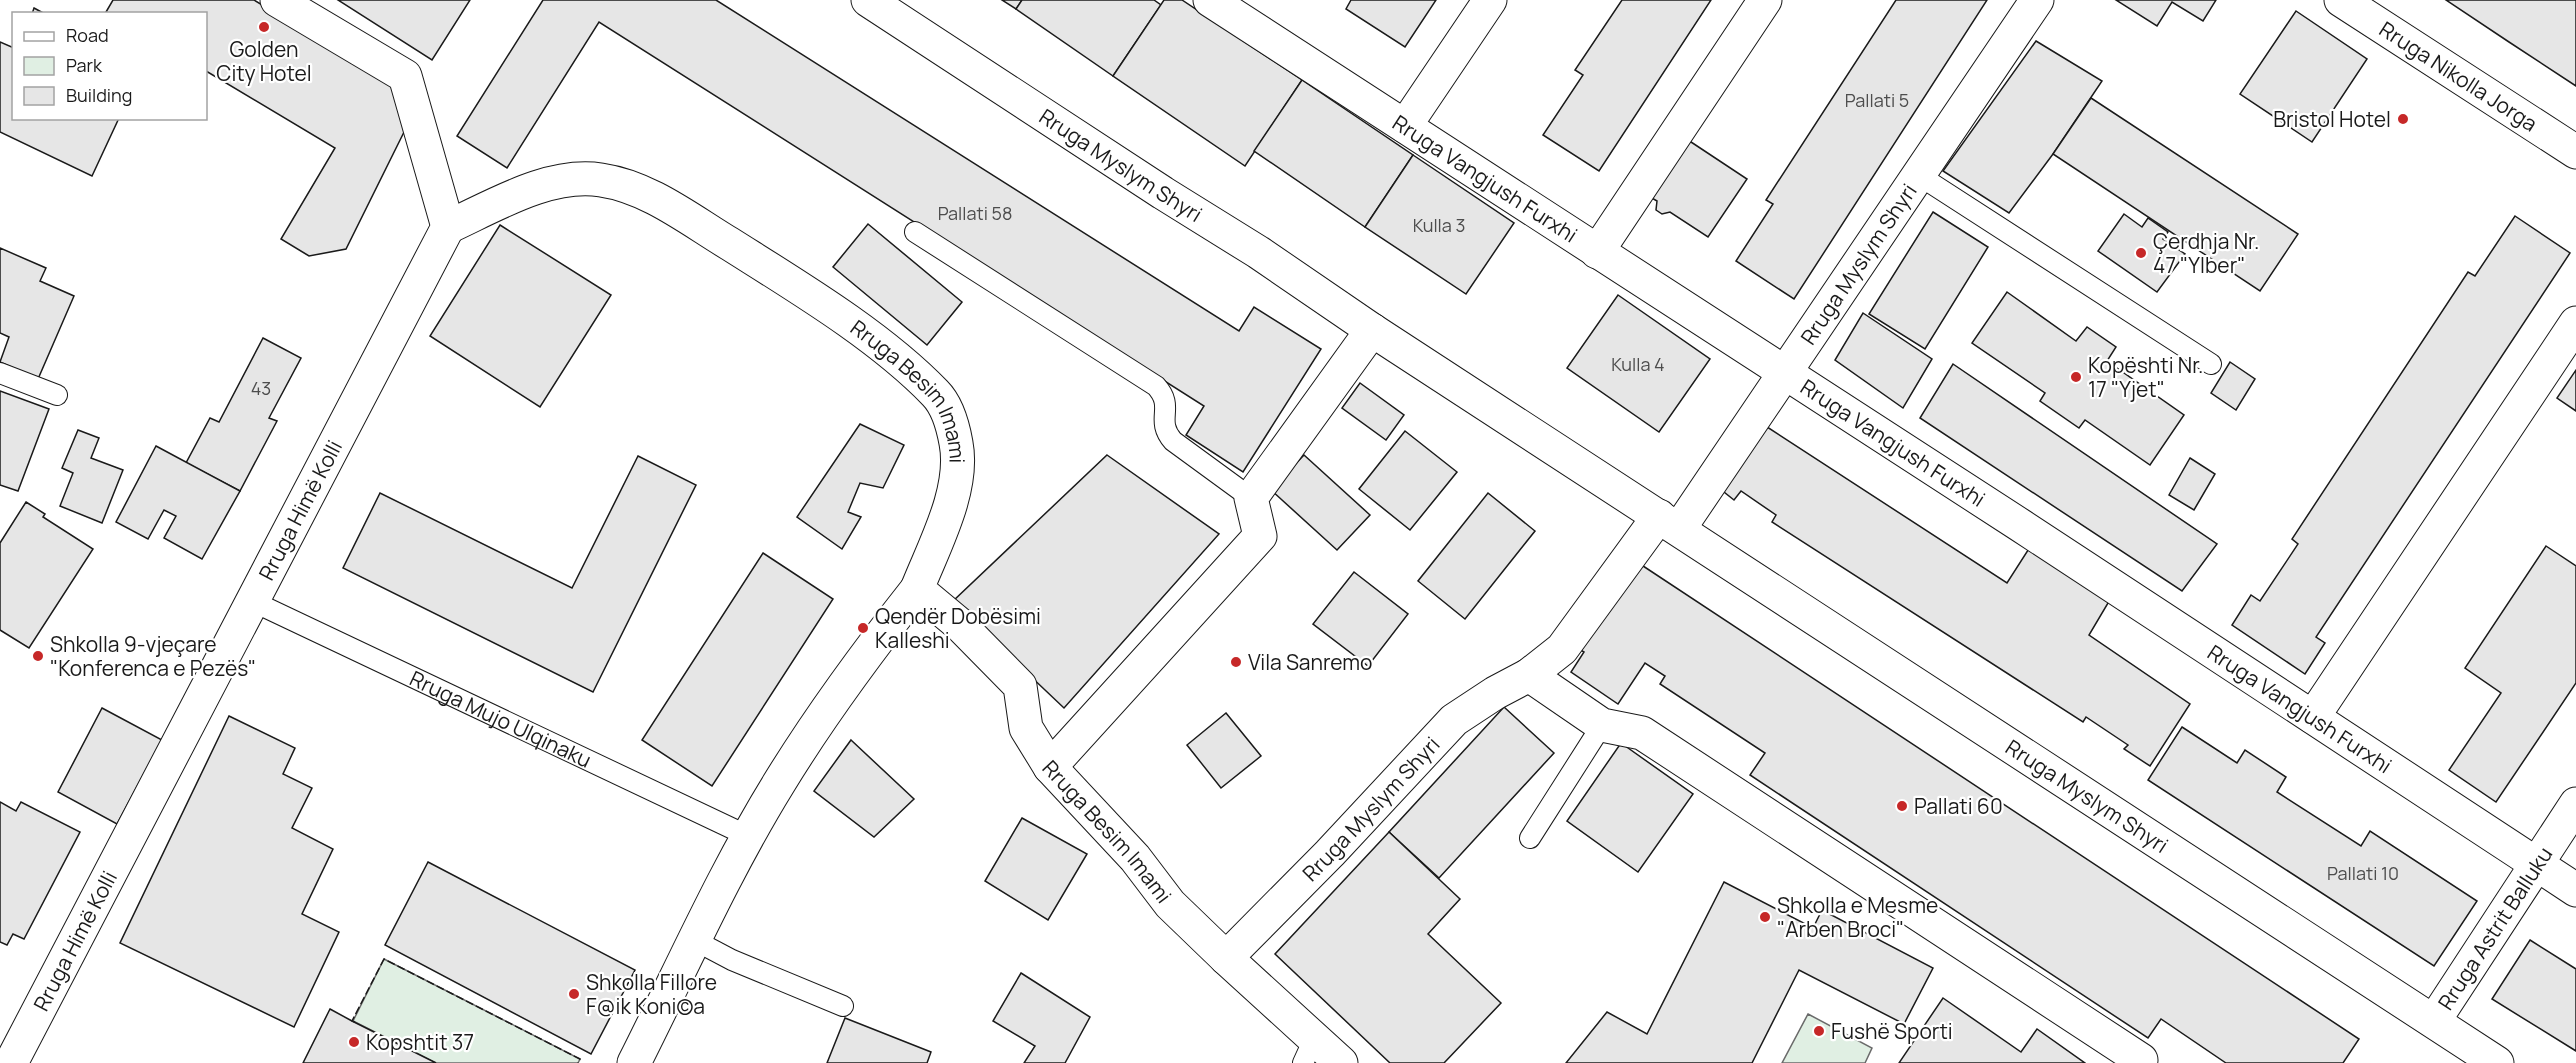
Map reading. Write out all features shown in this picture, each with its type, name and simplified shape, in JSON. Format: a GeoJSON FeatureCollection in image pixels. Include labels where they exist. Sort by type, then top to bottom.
{"type":"FeatureCollection","features":[{"type":"Feature","properties":{"kind":"street"},"geometry":{"type":"LineString","coordinates":[[277,0],[405,76],[448,227]]}},
{"type":"Feature","properties":{"kind":"street","name":"Rruga Myslym Shyri"},"geometry":{"type":"LineString","coordinates":[[868,0],[1163,193],[1258,252],[1372,330],[2497,1063]]}},
{"type":"Feature","properties":{"kind":"street"},"geometry":{"type":"LineString","coordinates":[[1405,126],[1490,0]]}},
{"type":"Feature","properties":{"kind":"street"},"geometry":{"type":"LineString","coordinates":[[1597,252],[1765,0]]}},
{"type":"Feature","properties":{"kind":"street","name":"Rruga Myslym Shyri"},"geometry":{"type":"LineString","coordinates":[[1226,958],[1330,854],[1454,720],[1495,693],[1530,675],[1562,649],[1669,523],[1786,375],[2037,0]]}},
{"type":"Feature","properties":{"kind":"street","name":"Rruga Nikolla Jorga"},"geometry":{"type":"LineString","coordinates":[[2341,0],[2576,152]]}},
{"type":"Feature","properties":{"kind":"street","name":"Rruga Vangjush Furxhi"},"geometry":{"type":"LineString","coordinates":[[1213,1],[2576,890]]}},
{"type":"Feature","properties":{"kind":"street","name":"Rruga Besim Imami"},"geometry":{"type":"LineString","coordinates":[[448,227],[527,191],[568,180],[601,179],[635,188],[671,207],[867,335],[937,395],[951,422],[957,444],[958,466],[953,496],[917,589],[959,624],[1020,686],[1026,728],[1050,767],[1135,858],[1170,904],[1226,958],[1309,1051],[1341,1063]]}},
{"type":"Feature","properties":{"kind":"street","name":"Rruga Himë Kolli"},"geometry":{"type":"LineString","coordinates":[[11,1063],[448,227]]}},
{"type":"Feature","properties":{"kind":"street"},"geometry":{"type":"LineString","coordinates":[[2313,717],[2576,323]]}},
{"type":"Feature","properties":{"kind":"street"},"geometry":{"type":"LineString","coordinates":[[1050,767],[1260,536],[1251,498],[1372,330]]}},
{"type":"Feature","properties":{"kind":"street"},"geometry":{"type":"LineString","coordinates":[[634,1063],[748,836],[778,783],[817,724],[917,589]]}},
{"type":"Feature","properties":{"kind":"street"},"geometry":{"type":"LineString","coordinates":[[1530,675],[1602,725],[1642,733],[2142,1062]]}},
{"type":"Feature","properties":{"kind":"street","name":"Rruga Astrit Balluku"},"geometry":{"type":"LineString","coordinates":[[2434,1022],[2576,804]]}},
{"type":"Feature","properties":{"kind":"lane"},"geometry":{"type":"LineString","coordinates":[[1920,176],[2211,364]]}},
{"type":"Feature","properties":{"kind":"lane"},"geometry":{"type":"LineString","coordinates":[[915,232],[1156,386],[1164,395],[1166,405],[1163,426],[1167,434],[1173,441],[1251,498]]}},
{"type":"Feature","properties":{"kind":"lane"},"geometry":{"type":"LineString","coordinates":[[0,373],[57,395]]}},
{"type":"Feature","properties":{"kind":"lane","name":"Rruga Mujo Ulqinaku"},"geometry":{"type":"LineString","coordinates":[[254,602],[748,836]]}},
{"type":"Feature","properties":{"kind":"lane"},"geometry":{"type":"LineString","coordinates":[[1530,838],[1602,725]]}},
{"type":"Feature","properties":{"kind":"lane"},"geometry":{"type":"LineString","coordinates":[[696,941],[732,960],[843,1006]]}},
{"type":"Feature","properties":{"kind":"green space"},"geometry":{"type":"Polygon","coordinates":[[[384,959],[580,1059],[578,1063],[436,1063],[353,1021],[384,959]]]}},
{"type":"Feature","properties":{"kind":"green space","name":"Fushë Sporti"},"geometry":{"type":"Polygon","coordinates":[[[1808,1014],[1872,1048],[1865,1063],[1782,1063],[1808,1014]]]}},
{"type":"Feature","properties":{"kind":"building"},"geometry":{"type":"Polygon","coordinates":[[[113,0],[254,0],[392,83],[407,126],[346,249],[309,256],[281,239],[335,148],[207,72],[207,12],[106,12],[113,0]]]}},
{"type":"Feature","properties":{"kind":"building"},"geometry":{"type":"Polygon","coordinates":[[[338,0],[470,0],[432,60],[338,0]]]}},
{"type":"Feature","properties":{"kind":"building","name":"Pallati 58"},"geometry":{"type":"Polygon","coordinates":[[[543,0],[716,0],[1239,331],[1254,307],[1321,349],[1243,472],[1186,435],[1204,406],[599,22],[507,168],[457,136],[543,0]]]}},
{"type":"Feature","properties":{"kind":"building"},"geometry":{"type":"Polygon","coordinates":[[[1002,0],[1022,0],[1016,9],[1002,0]]]}},
{"type":"Feature","properties":{"kind":"building"},"geometry":{"type":"Polygon","coordinates":[[[1022,0],[1154,0],[1161,5],[1113,76],[1016,9],[1022,0]]]}},
{"type":"Feature","properties":{"kind":"building"},"geometry":{"type":"Polygon","coordinates":[[[1164,0],[1182,0],[1302,80],[1245,166],[1113,76],[1164,0]]]}},
{"type":"Feature","properties":{"kind":"building"},"geometry":{"type":"Polygon","coordinates":[[[1351,0],[1436,0],[1405,47],[1346,9],[1351,0]]]}},
{"type":"Feature","properties":{"kind":"building"},"geometry":{"type":"Polygon","coordinates":[[[1622,0],[1711,0],[1599,171],[1543,135],[1583,75],[1575,70],[1622,0]]]}},
{"type":"Feature","properties":{"kind":"building","name":"Pallati 5"},"geometry":{"type":"Polygon","coordinates":[[[1896,0],[1987,0],[1794,299],[1736,261],[1773,204],[1766,200],[1896,0]]]}},
{"type":"Feature","properties":{"kind":"building"},"geometry":{"type":"Polygon","coordinates":[[[2116,0],[2216,0],[2203,21],[2172,2],[2157,26],[2116,0]]]}},
{"type":"Feature","properties":{"kind":"building"},"geometry":{"type":"Polygon","coordinates":[[[2446,0],[2576,0],[2576,86],[2509,42],[2446,0]]]}},
{"type":"Feature","properties":{"kind":"building"},"geometry":{"type":"Polygon","coordinates":[[[2296,11],[2367,59],[2312,142],[2240,94],[2296,11]]]}},
{"type":"Feature","properties":{"kind":"building"},"geometry":{"type":"Polygon","coordinates":[[[2036,41],[2102,81],[2053,154],[2009,213],[1943,171],[2036,41]]]}},
{"type":"Feature","properties":{"kind":"building"},"geometry":{"type":"Polygon","coordinates":[[[0,42],[12,47],[12,120],[118,120],[92,176],[0,132],[0,42]]]}},
{"type":"Feature","properties":{"kind":"building"},"geometry":{"type":"Polygon","coordinates":[[[1302,80],[1413,155],[1365,227],[1254,151],[1302,80]]]}},
{"type":"Feature","properties":{"kind":"building"},"geometry":{"type":"Polygon","coordinates":[[[2091,98],[2298,234],[2260,291],[2053,154],[2091,98]]]}},
{"type":"Feature","properties":{"kind":"building"},"geometry":{"type":"Polygon","coordinates":[[[1688,140],[1747,179],[1708,237],[1670,212],[1662,214],[1656,210],[1657,201],[1650,197],[1688,140]]]}},
{"type":"Feature","properties":{"kind":"building","name":"Kulla 3"},"geometry":{"type":"Polygon","coordinates":[[[1413,155],[1514,223],[1466,294],[1365,227],[1413,155]]]}},
{"type":"Feature","properties":{"kind":"building"},"geometry":{"type":"Polygon","coordinates":[[[1933,212],[1988,247],[1925,349],[1869,314],[1933,212]]]}},
{"type":"Feature","properties":{"kind":"building","name":"Çerdhja Nr. 47 \"Ylber\""},"geometry":{"type":"Polygon","coordinates":[[[2124,214],[2142,227],[2148,218],[2168,232],[2163,239],[2185,254],[2157,292],[2098,251],[2124,214]]]}},
{"type":"Feature","properties":{"kind":"building"},"geometry":{"type":"Polygon","coordinates":[[[2515,216],[2570,253],[2316,637],[2325,643],[2305,674],[2232,625],[2251,595],[2260,601],[2298,544],[2292,539],[2468,272],[2475,276],[2515,216]]]}},
{"type":"Feature","properties":{"kind":"building"},"geometry":{"type":"Polygon","coordinates":[[[868,224],[962,302],[927,345],[833,267],[868,224]]]}},
{"type":"Feature","properties":{"kind":"building"},"geometry":{"type":"Polygon","coordinates":[[[500,225],[611,295],[540,407],[430,336],[500,225]]]}},
{"type":"Feature","properties":{"kind":"building"},"geometry":{"type":"Polygon","coordinates":[[[0,248],[46,268],[40,281],[74,296],[38,379],[0,362],[9,337],[0,333],[0,248]]]}},
{"type":"Feature","properties":{"kind":"building","name":"Kopështi Nr. 17 \"Yjet\""},"geometry":{"type":"Polygon","coordinates":[[[2007,292],[2076,341],[2087,327],[2116,347],[2107,361],[2184,415],[2150,465],[2085,420],[2079,428],[2040,401],[2045,393],[1972,343],[2007,292]]]}},
{"type":"Feature","properties":{"kind":"building","name":"Kulla 4"},"geometry":{"type":"Polygon","coordinates":[[[1618,295],[1710,359],[1659,432],[1567,368],[1618,295]]]}},
{"type":"Feature","properties":{"kind":"building"},"geometry":{"type":"Polygon","coordinates":[[[1863,313],[1932,359],[1903,408],[1835,360],[1863,313]]]}},
{"type":"Feature","properties":{"kind":"building"},"geometry":{"type":"Polygon","coordinates":[[[263,338],[301,358],[269,418],[277,421],[240,491],[186,463],[210,418],[219,422],[263,338]]]}},
{"type":"Feature","properties":{"kind":"building"},"geometry":{"type":"Polygon","coordinates":[[[2230,362],[2255,379],[2236,410],[2211,393],[2230,362]]]}},
{"type":"Feature","properties":{"kind":"building"},"geometry":{"type":"Polygon","coordinates":[[[1953,364],[2217,544],[2182,591],[1920,418],[1953,364]]]}},
{"type":"Feature","properties":{"kind":"building"},"geometry":{"type":"Polygon","coordinates":[[[2576,370],[2576,411],[2557,398],[2576,370]]]}},
{"type":"Feature","properties":{"kind":"building"},"geometry":{"type":"Polygon","coordinates":[[[1360,383],[1404,415],[1386,440],[1342,408],[1360,383]]]}},
{"type":"Feature","properties":{"kind":"building"},"geometry":{"type":"Polygon","coordinates":[[[0,391],[49,409],[18,491],[0,485],[0,391]]]}},
{"type":"Feature","properties":{"kind":"building"},"geometry":{"type":"Polygon","coordinates":[[[1761,423],[2007,583],[2030,547],[2111,598],[2089,635],[2190,704],[2150,766],[2124,749],[2128,745],[2086,717],[2083,722],[1772,522],[1776,515],[1741,491],[1734,500],[1719,488],[1761,423]]]}},
{"type":"Feature","properties":{"kind":"building"},"geometry":{"type":"Polygon","coordinates":[[[860,424],[904,445],[883,488],[860,483],[848,512],[861,517],[842,549],[797,517],[860,424]]]}},
{"type":"Feature","properties":{"kind":"building"},"geometry":{"type":"Polygon","coordinates":[[[78,430],[99,438],[91,458],[123,470],[102,523],[60,506],[73,473],[62,468],[78,430]]]}},
{"type":"Feature","properties":{"kind":"building"},"geometry":{"type":"Polygon","coordinates":[[[1405,431],[1457,472],[1410,530],[1359,489],[1405,431]]]}},
{"type":"Feature","properties":{"kind":"building"},"geometry":{"type":"Polygon","coordinates":[[[156,446],[240,491],[202,559],[164,538],[176,516],[164,510],[148,539],[116,522],[156,446]]]}},
{"type":"Feature","properties":{"kind":"building"},"geometry":{"type":"Polygon","coordinates":[[[1107,455],[1219,534],[1064,708],[952,602],[1107,455]]]}},
{"type":"Feature","properties":{"kind":"building"},"geometry":{"type":"Polygon","coordinates":[[[1304,455],[1370,515],[1337,550],[1271,490],[1304,455]]]}},
{"type":"Feature","properties":{"kind":"building"},"geometry":{"type":"Polygon","coordinates":[[[638,456],[696,485],[593,692],[343,568],[380,493],[572,588],[638,456]]]}},
{"type":"Feature","properties":{"kind":"building"},"geometry":{"type":"Polygon","coordinates":[[[2190,458],[2215,474],[2194,510],[2169,495],[2190,458]]]}},
{"type":"Feature","properties":{"kind":"building"},"geometry":{"type":"Polygon","coordinates":[[[1488,493],[1535,531],[1465,619],[1418,581],[1488,493]]]}},
{"type":"Feature","properties":{"kind":"building"},"geometry":{"type":"Polygon","coordinates":[[[26,502],[45,514],[43,517],[93,549],[29,648],[0,630],[0,543],[26,502]]]}},
{"type":"Feature","properties":{"kind":"building"},"geometry":{"type":"Polygon","coordinates":[[[2546,546],[2576,566],[2576,683],[2496,802],[2449,770],[2501,693],[2465,668],[2546,546]]]}},
{"type":"Feature","properties":{"kind":"building"},"geometry":{"type":"Polygon","coordinates":[[[763,553],[833,599],[712,786],[642,740],[763,553]]]}},
{"type":"Feature","properties":{"kind":"building","name":"Pallati 60"},"geometry":{"type":"Polygon","coordinates":[[[1637,562],[2359,1039],[2343,1063],[2226,1063],[2161,1019],[2148,1038],[1750,775],[1765,753],[1660,684],[1665,676],[1645,663],[1618,704],[1571,672],[1584,652],[1579,649],[1637,562]]]}},
{"type":"Feature","properties":{"kind":"building"},"geometry":{"type":"Polygon","coordinates":[[[1354,572],[1408,614],[1368,666],[1313,624],[1354,572]]]}},
{"type":"Feature","properties":{"kind":"building"},"geometry":{"type":"Polygon","coordinates":[[[1504,707],[1554,753],[1439,878],[1389,832],[1504,707]]]}},
{"type":"Feature","properties":{"kind":"building"},"geometry":{"type":"Polygon","coordinates":[[[102,708],[162,740],[117,824],[58,792],[102,708]]]}},
{"type":"Feature","properties":{"kind":"building"},"geometry":{"type":"Polygon","coordinates":[[[1226,713],[1261,756],[1221,788],[1187,745],[1226,713]]]}},
{"type":"Feature","properties":{"kind":"building"},"geometry":{"type":"Polygon","coordinates":[[[229,716],[295,748],[283,774],[312,788],[292,828],[333,849],[302,914],[339,932],[294,1027],[120,943],[229,716]]]}},
{"type":"Feature","properties":{"kind":"building","name":"Pallati 10"},"geometry":{"type":"Polygon","coordinates":[[[2182,727],[2237,763],[2245,750],[2286,777],[2277,792],[2361,846],[2370,831],[2477,901],[2434,966],[2148,780],[2182,727]]]}},
{"type":"Feature","properties":{"kind":"building"},"geometry":{"type":"Polygon","coordinates":[[[851,740],[914,799],[874,837],[814,791],[851,740]]]}},
{"type":"Feature","properties":{"kind":"building"},"geometry":{"type":"Polygon","coordinates":[[[1621,743],[1693,794],[1638,872],[1567,821],[1621,743]]]}},
{"type":"Feature","properties":{"kind":"building"},"geometry":{"type":"Polygon","coordinates":[[[0,802],[16,811],[21,802],[80,832],[24,939],[13,934],[7,945],[0,942],[0,802]]]}},
{"type":"Feature","properties":{"kind":"building"},"geometry":{"type":"Polygon","coordinates":[[[1022,818],[1087,854],[1048,920],[985,881],[1022,818]]]}},
{"type":"Feature","properties":{"kind":"building"},"geometry":{"type":"Polygon","coordinates":[[[1389,832],[1460,899],[1428,934],[1501,1003],[1444,1063],[1390,1063],[1275,954],[1389,832]]]}},
{"type":"Feature","properties":{"kind":"building"},"geometry":{"type":"Polygon","coordinates":[[[428,862],[635,970],[591,1054],[385,945],[428,862]]]}},
{"type":"Feature","properties":{"kind":"building"},"geometry":{"type":"Polygon","coordinates":[[[1724,882],[1813,928],[1822,910],[1933,968],[1904,1024],[1799,970],[1752,1063],[1566,1063],[1607,1012],[1647,1034],[1724,882]]]}},
{"type":"Feature","properties":{"kind":"building"},"geometry":{"type":"Polygon","coordinates":[[[2530,940],[2576,969],[2576,1051],[2492,999],[2530,940]]]}},
{"type":"Feature","properties":{"kind":"building"},"geometry":{"type":"Polygon","coordinates":[[[1021,973],[1090,1017],[1065,1063],[1024,1063],[1035,1046],[993,1021],[1021,973]]]}},
{"type":"Feature","properties":{"kind":"building"},"geometry":{"type":"Polygon","coordinates":[[[1943,998],[2021,1052],[2037,1029],[2085,1063],[1899,1063],[1943,998]]]}},
{"type":"Feature","properties":{"kind":"building","name":"Kopshtit 37"},"geometry":{"type":"Polygon","coordinates":[[[330,1009],[352,1021],[436,1063],[303,1063],[330,1009]]]}},
{"type":"Feature","properties":{"kind":"building"},"geometry":{"type":"Polygon","coordinates":[[[845,1018],[931,1052],[927,1063],[827,1063],[845,1018]]]}},
{"type":"Feature","properties":{"kind":"fence"},"geometry":{"type":"LineString","coordinates":[[355,1022],[352,1021],[384,959],[580,1059],[578,1063]]}},
{"type":"Feature","properties":{"kind":"place","name":"Golden City Hotel"},"geometry":{"type":"Point","coordinates":[264,27]}},
{"type":"Feature","properties":{"kind":"place","name":"Bristol Hotel"},"geometry":{"type":"Point","coordinates":[2403,119]}},
{"type":"Feature","properties":{"kind":"place","name":"Çerdhja Nr. 47 \"Ylber\""},"geometry":{"type":"Point","coordinates":[2141,253]}},
{"type":"Feature","properties":{"kind":"place","name":"Kopështi Nr. 17 \"Yjet\""},"geometry":{"type":"Point","coordinates":[2076,377]}},
{"type":"Feature","properties":{"kind":"place","name":"Qendër Dobësimi Kalleshi"},"geometry":{"type":"Point","coordinates":[863,628]}},
{"type":"Feature","properties":{"kind":"place","name":"Shkolla 9-vjeçare \"Konferenca e Pezës\""},"geometry":{"type":"Point","coordinates":[38,656]}},
{"type":"Feature","properties":{"kind":"place","name":"Vila Sanremo"},"geometry":{"type":"Point","coordinates":[1236,662]}},
{"type":"Feature","properties":{"kind":"place","name":"Pallati 60"},"geometry":{"type":"Point","coordinates":[1902,806]}},
{"type":"Feature","properties":{"kind":"place","name":"Shkolla e Mesme \"Arben Broci\""},"geometry":{"type":"Point","coordinates":[1765,917]}},
{"type":"Feature","properties":{"kind":"place","name":"Shkolla Fillore F@ik Koni©a"},"geometry":{"type":"Point","coordinates":[574,994]}},
{"type":"Feature","properties":{"kind":"place","name":"Fushë Sporti"},"geometry":{"type":"Point","coordinates":[1819,1031]}},
{"type":"Feature","properties":{"kind":"place","name":"Kopshtit 37"},"geometry":{"type":"Point","coordinates":[354,1042]}}]}
